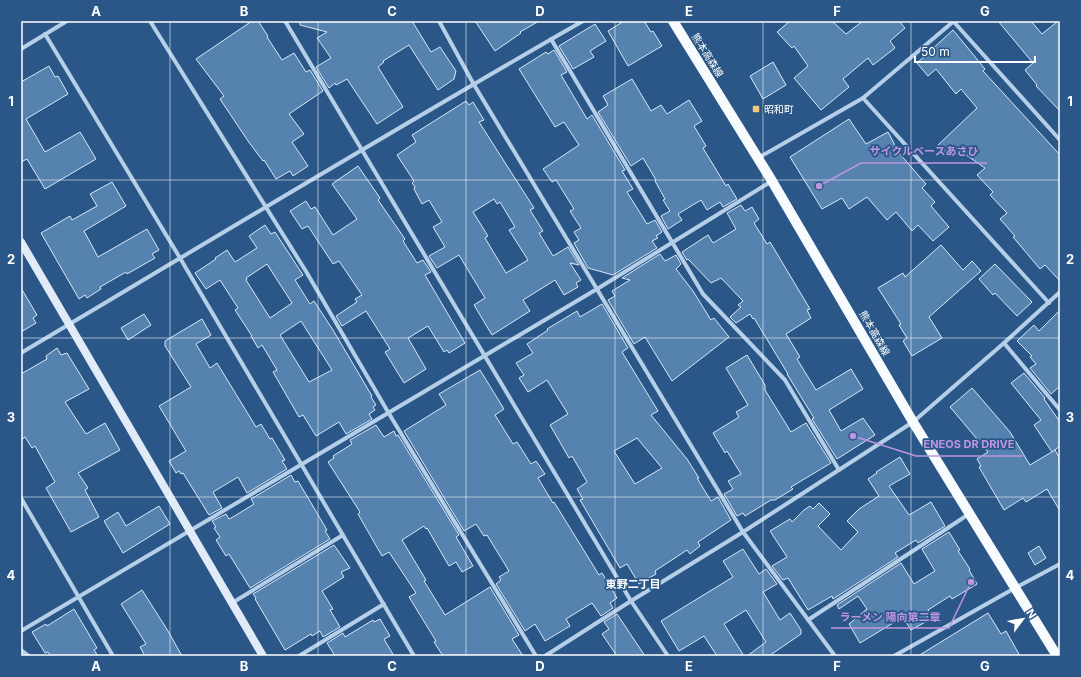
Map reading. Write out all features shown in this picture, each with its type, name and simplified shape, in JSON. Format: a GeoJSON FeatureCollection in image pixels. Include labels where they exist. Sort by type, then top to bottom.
{"type":"FeatureCollection","features":[{"type":"Feature","properties":{"kind":"main road","name":"熊本高森線"},"geometry":{"type":"LineString","coordinates":[[673,21],[772,181],[913,422],[1057,656]]}},
{"type":"Feature","properties":{"kind":"street"},"geometry":{"type":"LineString","coordinates":[[21,49],[66,21]]}},
{"type":"Feature","properties":{"kind":"street"},"geometry":{"type":"LineString","coordinates":[[150,21],[307,273],[388,412],[536,656]]}},
{"type":"Feature","properties":{"kind":"street"},"geometry":{"type":"LineString","coordinates":[[285,21],[632,601],[668,656]]}},
{"type":"Feature","properties":{"kind":"street"},"geometry":{"type":"LineString","coordinates":[[439,21],[473,83],[743,532],[835,656]]}},
{"type":"Feature","properties":{"kind":"street"},"geometry":{"type":"LineString","coordinates":[[21,353],[473,83],[583,21]]}},
{"type":"Feature","properties":{"kind":"street"},"geometry":{"type":"LineString","coordinates":[[758,158],[863,98],[954,21],[1060,140]]}},
{"type":"Feature","properties":{"kind":"street"},"geometry":{"type":"LineString","coordinates":[[46,34],[180,258],[414,656]]}},
{"type":"Feature","properties":{"kind":"street"},"geometry":{"type":"LineString","coordinates":[[551,39],[703,294],[785,380],[839,470]]}},
{"type":"Feature","properties":{"kind":"street"},"geometry":{"type":"LineString","coordinates":[[863,98],[1049,303]]}},
{"type":"Feature","properties":{"kind":"street"},"geometry":{"type":"LineString","coordinates":[[21,631],[597,289],[772,181]]}},
{"type":"Feature","properties":{"kind":"street"},"geometry":{"type":"LineString","coordinates":[[21,242],[263,656]]}},
{"type":"Feature","properties":{"kind":"street"},"geometry":{"type":"LineString","coordinates":[[545,656],[743,532],[913,422],[1059,295]]}},
{"type":"Feature","properties":{"kind":"street"},"geometry":{"type":"LineString","coordinates":[[1004,343],[1060,410]]}},
{"type":"Feature","properties":{"kind":"street"},"geometry":{"type":"LineString","coordinates":[[21,498],[113,656]]}},
{"type":"Feature","properties":{"kind":"street"},"geometry":{"type":"LineString","coordinates":[[808,620],[969,514]]}},
{"type":"Feature","properties":{"kind":"street"},"geometry":{"type":"LineString","coordinates":[[232,602],[343,535]]}},
{"type":"Feature","properties":{"kind":"street"},"geometry":{"type":"LineString","coordinates":[[894,656],[1060,564]]}},
{"type":"Feature","properties":{"kind":"street"},"geometry":{"type":"LineString","coordinates":[[299,656],[384,604]]}},
{"type":"Feature","properties":{"kind":"street"},"geometry":{"type":"LineString","coordinates":[[21,650],[29,656]]}},
{"type":"Feature","properties":{"kind":"building"},"geometry":{"type":"Polygon","coordinates":[[[252,21],[258,21],[282,60],[294,53],[306,72],[310,70],[323,91],[289,114],[304,134],[292,142],[308,166],[293,176],[290,171],[276,179],[220,99],[224,96],[196,59],[252,21]]]}},
{"type":"Feature","properties":{"kind":"building"},"geometry":{"type":"Polygon","coordinates":[[[300,21],[412,21],[431,52],[440,47],[456,71],[454,79],[438,90],[409,45],[383,61],[384,62],[378,67],[403,107],[377,124],[347,79],[336,85],[335,83],[329,88],[316,67],[331,58],[317,38],[327,32],[300,25],[300,21]]]}},
{"type":"Feature","properties":{"kind":"building"},"geometry":{"type":"Polygon","coordinates":[[[475,21],[539,21],[520,32],[521,33],[495,51],[475,21]]]}},
{"type":"Feature","properties":{"kind":"building"},"geometry":{"type":"Polygon","coordinates":[[[624,21],[644,21],[651,32],[653,31],[662,46],[628,66],[608,31],[624,21]]]}},
{"type":"Feature","properties":{"kind":"building"},"geometry":{"type":"Polygon","coordinates":[[[790,21],[832,21],[846,34],[863,21],[899,21],[905,28],[890,41],[895,48],[873,65],[868,58],[843,79],[849,87],[821,110],[794,78],[808,66],[794,46],[792,48],[777,32],[790,21]]]}},
{"type":"Feature","properties":{"kind":"building"},"geometry":{"type":"Polygon","coordinates":[[[998,21],[1031,21],[1042,34],[1060,21],[1060,111],[1036,86],[1037,85],[1025,70],[1033,63],[998,21]]]}},
{"type":"Feature","properties":{"kind":"building"},"geometry":{"type":"Polygon","coordinates":[[[595,24],[606,41],[590,51],[594,57],[573,69],[559,46],[595,24]]]}},
{"type":"Feature","properties":{"kind":"building"},"geometry":{"type":"Polygon","coordinates":[[[953,30],[985,69],[983,71],[1060,155],[1060,281],[1045,265],[1040,269],[1000,219],[1007,213],[990,195],[993,192],[977,175],[985,168],[956,148],[948,157],[937,146],[977,108],[961,89],[956,94],[936,69],[928,76],[917,63],[953,30]]]}},
{"type":"Feature","properties":{"kind":"building"},"geometry":{"type":"Polygon","coordinates":[[[554,50],[567,72],[561,75],[587,119],[592,115],[625,170],[622,171],[633,189],[627,192],[647,224],[655,220],[662,232],[656,236],[658,238],[652,241],[657,248],[613,275],[588,268],[574,243],[579,240],[574,232],[581,228],[570,211],[574,209],[556,180],[552,182],[543,169],[579,145],[564,122],[555,127],[519,69],[546,52],[548,54],[554,50]]]}},
{"type":"Feature","properties":{"kind":"building"},"geometry":{"type":"Polygon","coordinates":[[[773,62],[786,85],[763,99],[750,76],[773,62]]]}},
{"type":"Feature","properties":{"kind":"building"},"geometry":{"type":"Polygon","coordinates":[[[49,66],[55,77],[58,76],[68,94],[26,119],[45,152],[80,132],[96,159],[45,189],[27,159],[21,162],[21,82],[49,66]]]}},
{"type":"Feature","properties":{"kind":"building"},"geometry":{"type":"Polygon","coordinates":[[[632,79],[651,111],[661,105],[667,114],[689,100],[702,121],[694,126],[706,146],[703,148],[726,186],[728,184],[737,199],[723,207],[720,202],[707,210],[701,200],[678,214],[682,220],[668,229],[661,216],[670,211],[663,200],[665,199],[655,181],[656,180],[643,158],[631,166],[598,112],[608,105],[603,96],[632,79]]]}},
{"type":"Feature","properties":{"kind":"building"},"geometry":{"type":"Polygon","coordinates":[[[466,101],[469,105],[473,102],[484,120],[479,122],[534,208],[530,210],[543,231],[539,233],[553,256],[568,247],[579,265],[570,263],[581,280],[576,283],[578,287],[564,295],[555,280],[523,300],[530,311],[492,335],[474,305],[485,298],[459,255],[437,268],[429,256],[445,247],[433,227],[442,222],[429,200],[422,204],[414,189],[415,187],[412,183],[414,181],[397,155],[416,142],[412,135],[466,101]],[[494,199],[473,212],[488,236],[485,238],[506,273],[528,260],[509,230],[515,227],[500,202],[497,204],[494,199]]]}},
{"type":"Feature","properties":{"kind":"building"},"geometry":{"type":"Polygon","coordinates":[[[849,119],[866,144],[888,132],[899,153],[926,184],[922,188],[935,202],[931,206],[949,227],[933,241],[918,225],[912,231],[896,212],[887,220],[867,197],[849,209],[842,198],[822,209],[790,157],[849,119]]]}},
{"type":"Feature","properties":{"kind":"building"},"geometry":{"type":"Polygon","coordinates":[[[358,166],[380,198],[378,200],[405,239],[403,241],[417,263],[423,260],[431,272],[425,275],[465,343],[449,353],[447,350],[444,352],[428,326],[408,338],[426,369],[404,383],[385,352],[390,349],[366,311],[342,326],[336,316],[357,302],[355,299],[362,295],[339,261],[333,264],[308,226],[302,229],[290,211],[306,201],[311,209],[315,207],[333,235],[357,219],[332,184],[358,166]]]}},
{"type":"Feature","properties":{"kind":"building"},"geometry":{"type":"Polygon","coordinates":[[[112,182],[126,206],[84,231],[98,257],[147,229],[159,250],[152,254],[155,258],[100,287],[101,289],[87,298],[85,295],[79,299],[41,233],[70,216],[72,220],[97,206],[90,194],[112,182]]]}},
{"type":"Feature","properties":{"kind":"building"},"geometry":{"type":"Polygon","coordinates":[[[741,205],[745,211],[752,207],[759,219],[754,223],[767,244],[770,242],[810,309],[807,310],[811,318],[786,334],[800,357],[797,359],[816,390],[851,369],[863,389],[829,410],[841,431],[863,418],[875,435],[837,459],[812,419],[814,418],[754,318],[753,319],[750,314],[736,323],[730,317],[741,307],[738,305],[743,301],[721,278],[711,283],[688,259],[687,260],[682,252],[708,235],[713,243],[736,229],[727,213],[741,205]]]}},
{"type":"Feature","properties":{"kind":"building"},"geometry":{"type":"Polygon","coordinates":[[[265,225],[271,234],[275,232],[303,275],[295,280],[310,304],[314,301],[372,396],[371,397],[376,405],[373,407],[375,410],[369,414],[372,419],[346,434],[339,422],[316,436],[303,415],[299,417],[273,372],[277,370],[262,345],[258,348],[235,310],[238,308],[220,280],[206,289],[195,273],[227,250],[235,262],[257,248],[249,236],[265,225]],[[267,264],[246,278],[246,280],[270,318],[292,303],[267,264]],[[301,321],[280,335],[309,382],[332,370],[301,321]]]}},
{"type":"Feature","properties":{"kind":"building"},"geometry":{"type":"Polygon","coordinates":[[[941,245],[963,270],[972,261],[981,271],[929,317],[942,338],[912,356],[903,341],[907,338],[899,325],[901,324],[878,288],[903,273],[905,277],[941,245]]]}},
{"type":"Feature","properties":{"kind":"building"},"geometry":{"type":"Polygon","coordinates":[[[660,254],[665,261],[676,255],[681,264],[676,269],[693,291],[711,320],[714,318],[729,337],[672,381],[645,337],[634,344],[608,300],[615,296],[612,291],[630,280],[622,278],[660,254]]]}},
{"type":"Feature","properties":{"kind":"building"},"geometry":{"type":"Polygon","coordinates":[[[995,264],[1032,302],[1017,316],[995,293],[993,295],[979,279],[995,264]]]}},
{"type":"Feature","properties":{"kind":"building"},"geometry":{"type":"Polygon","coordinates":[[[21,288],[37,315],[33,318],[36,323],[21,332],[21,288]]]}},
{"type":"Feature","properties":{"kind":"building"},"geometry":{"type":"Polygon","coordinates":[[[602,304],[628,348],[622,352],[658,411],[651,415],[687,459],[711,501],[718,497],[731,520],[698,542],[700,546],[690,554],[687,550],[655,571],[656,574],[639,584],[627,564],[620,568],[580,500],[583,499],[577,489],[587,482],[572,456],[569,458],[550,425],[568,414],[547,380],[528,392],[519,378],[524,375],[516,363],[533,353],[527,344],[548,330],[547,329],[577,311],[580,317],[602,304]],[[637,438],[614,451],[635,484],[662,468],[637,438]]]}},
{"type":"Feature","properties":{"kind":"building"},"geometry":{"type":"Polygon","coordinates":[[[1060,310],[1060,386],[1051,394],[1030,368],[1036,364],[1030,357],[1032,356],[1017,341],[1034,325],[1039,331],[1060,310]]]}},
{"type":"Feature","properties":{"kind":"building"},"geometry":{"type":"Polygon","coordinates":[[[144,314],[151,325],[128,340],[121,328],[144,314]]]}},
{"type":"Feature","properties":{"kind":"building"},"geometry":{"type":"Polygon","coordinates":[[[202,319],[211,335],[196,344],[210,368],[217,363],[256,427],[261,424],[270,439],[272,438],[285,460],[282,461],[287,469],[247,493],[238,477],[213,492],[222,508],[209,515],[183,473],[181,474],[179,471],[176,473],[169,461],[186,451],[159,406],[191,387],[165,346],[165,341],[202,319]]]}},
{"type":"Feature","properties":{"kind":"building"},"geometry":{"type":"Polygon","coordinates":[[[57,348],[61,355],[67,353],[89,389],[65,402],[86,434],[105,423],[120,450],[78,473],[88,488],[85,490],[99,517],[71,532],[46,488],[55,482],[35,446],[32,448],[25,437],[21,440],[21,374],[47,359],[46,356],[57,348]]]}},
{"type":"Feature","properties":{"kind":"building"},"geometry":{"type":"Polygon","coordinates":[[[747,355],[765,385],[765,390],[791,432],[806,423],[831,463],[791,487],[793,489],[775,500],[771,500],[745,516],[743,513],[737,516],[724,494],[733,489],[728,481],[741,474],[727,451],[725,453],[713,433],[739,417],[736,412],[748,405],[726,368],[747,355]]]}},
{"type":"Feature","properties":{"kind":"building"},"geometry":{"type":"Polygon","coordinates":[[[480,370],[504,409],[495,415],[513,444],[517,442],[531,464],[536,461],[545,474],[538,478],[599,575],[602,573],[617,598],[610,603],[613,608],[601,616],[592,603],[566,619],[570,626],[545,641],[535,624],[525,631],[496,584],[501,580],[499,577],[509,571],[487,535],[484,536],[476,524],[464,531],[404,431],[446,405],[439,394],[480,370]]]}},
{"type":"Feature","properties":{"kind":"building"},"geometry":{"type":"Polygon","coordinates":[[[1024,373],[1045,398],[1044,399],[1060,422],[1060,446],[1052,452],[1034,425],[1041,420],[1011,383],[1024,373]]]}},
{"type":"Feature","properties":{"kind":"building"},"geometry":{"type":"Polygon","coordinates":[[[972,388],[1010,432],[1030,465],[1055,450],[1060,459],[1060,511],[1047,489],[1026,502],[1023,498],[1004,510],[979,467],[981,466],[977,459],[988,452],[950,407],[972,388]]]}},
{"type":"Feature","properties":{"kind":"building"},"geometry":{"type":"Polygon","coordinates":[[[376,425],[384,437],[394,431],[396,436],[398,435],[459,535],[456,537],[473,566],[462,572],[456,562],[449,566],[427,528],[426,529],[424,526],[402,540],[426,580],[424,581],[445,615],[490,587],[519,635],[512,639],[523,656],[443,656],[434,642],[436,641],[409,597],[416,593],[389,552],[382,556],[358,514],[360,512],[328,462],[334,458],[333,456],[352,444],[350,440],[376,425]]]}},
{"type":"Feature","properties":{"kind":"building"},"geometry":{"type":"Polygon","coordinates":[[[900,457],[910,474],[889,486],[909,515],[931,502],[945,526],[918,543],[916,540],[895,553],[898,557],[833,599],[832,596],[808,610],[788,578],[783,580],[772,566],[787,557],[770,531],[790,519],[792,522],[804,510],[810,506],[813,509],[819,503],[830,514],[818,526],[841,550],[858,532],[847,521],[859,509],[879,496],[868,479],[877,473],[876,472],[900,457]]]}},
{"type":"Feature","properties":{"kind":"building"},"geometry":{"type":"Polygon","coordinates":[[[291,475],[295,482],[298,481],[327,530],[325,531],[330,539],[250,588],[229,554],[226,556],[216,540],[220,537],[214,528],[216,527],[212,521],[226,514],[229,519],[233,517],[254,504],[251,499],[291,475]]]}},
{"type":"Feature","properties":{"kind":"building"},"geometry":{"type":"Polygon","coordinates":[[[159,506],[170,524],[123,553],[104,521],[118,512],[126,526],[159,506]]]}},
{"type":"Feature","properties":{"kind":"building"},"geometry":{"type":"Polygon","coordinates":[[[949,532],[977,584],[952,599],[950,596],[928,610],[930,614],[927,616],[929,620],[911,630],[903,617],[860,643],[849,624],[867,609],[858,596],[839,609],[837,605],[901,563],[914,584],[935,571],[922,549],[949,532]]]}},
{"type":"Feature","properties":{"kind":"building"},"geometry":{"type":"Polygon","coordinates":[[[334,545],[350,568],[341,572],[344,577],[322,591],[333,609],[330,610],[340,627],[323,637],[320,631],[312,636],[311,634],[285,650],[253,594],[334,545]]]}},
{"type":"Feature","properties":{"kind":"building"},"geometry":{"type":"Polygon","coordinates":[[[1039,546],[1046,558],[1035,565],[1028,553],[1039,546]]]}},
{"type":"Feature","properties":{"kind":"building"},"geometry":{"type":"Polygon","coordinates":[[[743,549],[759,574],[766,569],[777,584],[763,592],[780,620],[790,613],[801,630],[801,634],[769,656],[747,656],[766,642],[746,610],[724,624],[744,656],[717,656],[704,636],[679,651],[661,621],[733,577],[723,561],[743,549]]]}},
{"type":"Feature","properties":{"kind":"building"},"geometry":{"type":"Polygon","coordinates":[[[142,590],[182,656],[145,656],[140,647],[146,644],[121,604],[142,590]]]}},
{"type":"Feature","properties":{"kind":"building"},"geometry":{"type":"Polygon","coordinates":[[[74,609],[97,648],[94,650],[98,656],[51,656],[48,652],[45,653],[32,632],[46,624],[47,626],[74,609]]]}},
{"type":"Feature","properties":{"kind":"building"},"geometry":{"type":"Polygon","coordinates":[[[988,613],[1001,634],[1006,631],[1020,656],[918,656],[988,613]]]}},
{"type":"Feature","properties":{"kind":"building"},"geometry":{"type":"Polygon","coordinates":[[[617,614],[645,656],[617,656],[602,634],[609,629],[604,622],[617,614]]]}},
{"type":"Feature","properties":{"kind":"building"},"geometry":{"type":"Polygon","coordinates":[[[380,619],[390,636],[384,639],[394,656],[335,656],[327,643],[343,633],[345,637],[373,620],[374,622],[380,619]]]}},
{"type":"Feature","properties":{"kind":"place","name":"昭和町"},"geometry":{"type":"Point","coordinates":[756,109]}},
{"type":"Feature","properties":{"kind":"place","name":"サイクルベースあさひ"},"geometry":{"type":"Point","coordinates":[819,186]}},
{"type":"Feature","properties":{"kind":"place","name":"ENEOS DR DRIVE"},"geometry":{"type":"Point","coordinates":[853,436]}},
{"type":"Feature","properties":{"kind":"place","name":"ラーメン 陽向第二章"},"geometry":{"type":"Point","coordinates":[971,582]}},
{"type":"Feature","properties":{"kind":"district","name":"東野二丁目"},"geometry":{"type":"Point","coordinates":[633,584]}}]}
